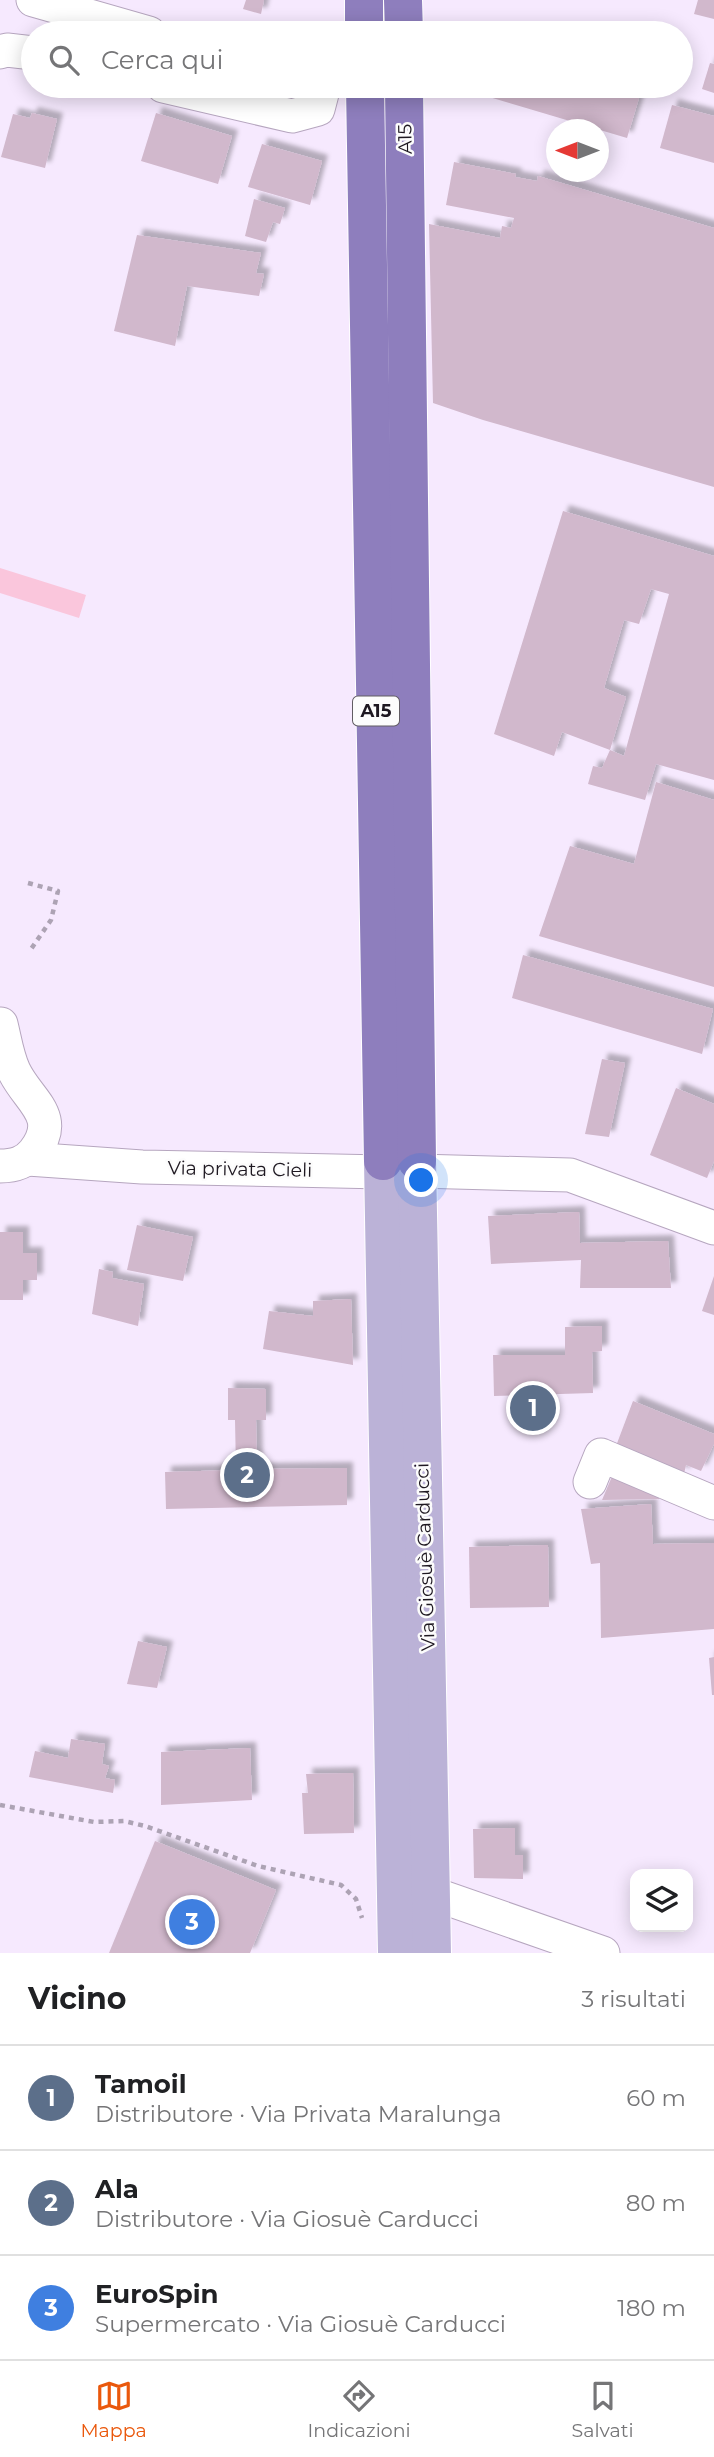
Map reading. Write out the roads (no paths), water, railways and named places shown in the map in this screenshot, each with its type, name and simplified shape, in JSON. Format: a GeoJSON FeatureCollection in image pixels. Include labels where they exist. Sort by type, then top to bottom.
{"type":"FeatureCollection","features":[{"type":"Feature","properties":{"kind":"highway"},"geometry":{"type":"LineString","coordinates":[[364,0],[364,21]]}},
{"type":"Feature","properties":{"kind":"highway"},"geometry":{"type":"LineString","coordinates":[[403,0],[404,21]]}},
{"type":"Feature","properties":{"kind":"highway","name":"A15"},"geometry":{"type":"LineString","coordinates":[[383,98],[372,484],[397,939],[400,1166]]}},
{"type":"Feature","properties":{"kind":"highway","name":"A15"},"geometry":{"type":"LineString","coordinates":[[384,98],[411,485],[397,939]]}},
{"type":"Feature","properties":{"kind":"main road","name":"Via Giosuè Carducci"},"geometry":{"type":"LineString","coordinates":[[400,1166],[432,1953]]}},
{"type":"Feature","properties":{"kind":"main road","name":"Via Giosuè Carducci"},"geometry":{"type":"LineString","coordinates":[[397,1953],[400,1166]]}},
{"type":"Feature","properties":{"kind":"street"},"geometry":{"type":"LineString","coordinates":[[33,0],[107,21]]}},
{"type":"Feature","properties":{"kind":"street"},"geometry":{"type":"LineString","coordinates":[[394,21],[397,0]]}},
{"type":"Feature","properties":{"kind":"street"},"geometry":{"type":"LineString","coordinates":[[0,52],[21,52]]}},
{"type":"Feature","properties":{"kind":"street"},"geometry":{"type":"LineString","coordinates":[[213,98],[292,117],[318,109],[321,98]]}},
{"type":"Feature","properties":{"kind":"street"},"geometry":{"type":"LineString","coordinates":[[0,1029],[1,1024],[9,1061],[18,1080],[14,1090],[37,1102],[45,1127],[39,1145],[14,1162]]}},
{"type":"Feature","properties":{"kind":"street"},"geometry":{"type":"LineString","coordinates":[[45,1127],[96,1164]]}},
{"type":"Feature","properties":{"kind":"street","name":"Via privata Cieli"},"geometry":{"type":"LineString","coordinates":[[14,1162],[236,1169],[400,1166],[570,1175],[714,1228]]}},
{"type":"Feature","properties":{"kind":"street"},"geometry":{"type":"LineString","coordinates":[[590,1482],[601,1455],[714,1503]]}},
{"type":"Feature","properties":{"kind":"street"},"geometry":{"type":"LineString","coordinates":[[431,1893],[603,1953]]}},
{"type":"Feature","properties":{"kind":"place","name":"Tamoil"},"geometry":{"type":"Point","coordinates":[533,1408]}},
{"type":"Feature","properties":{"kind":"place","name":"Ala"},"geometry":{"type":"Point","coordinates":[247,1475]}},
{"type":"Feature","properties":{"kind":"place","name":"EuroSpin"},"geometry":{"type":"Point","coordinates":[192,1922]}}]}
